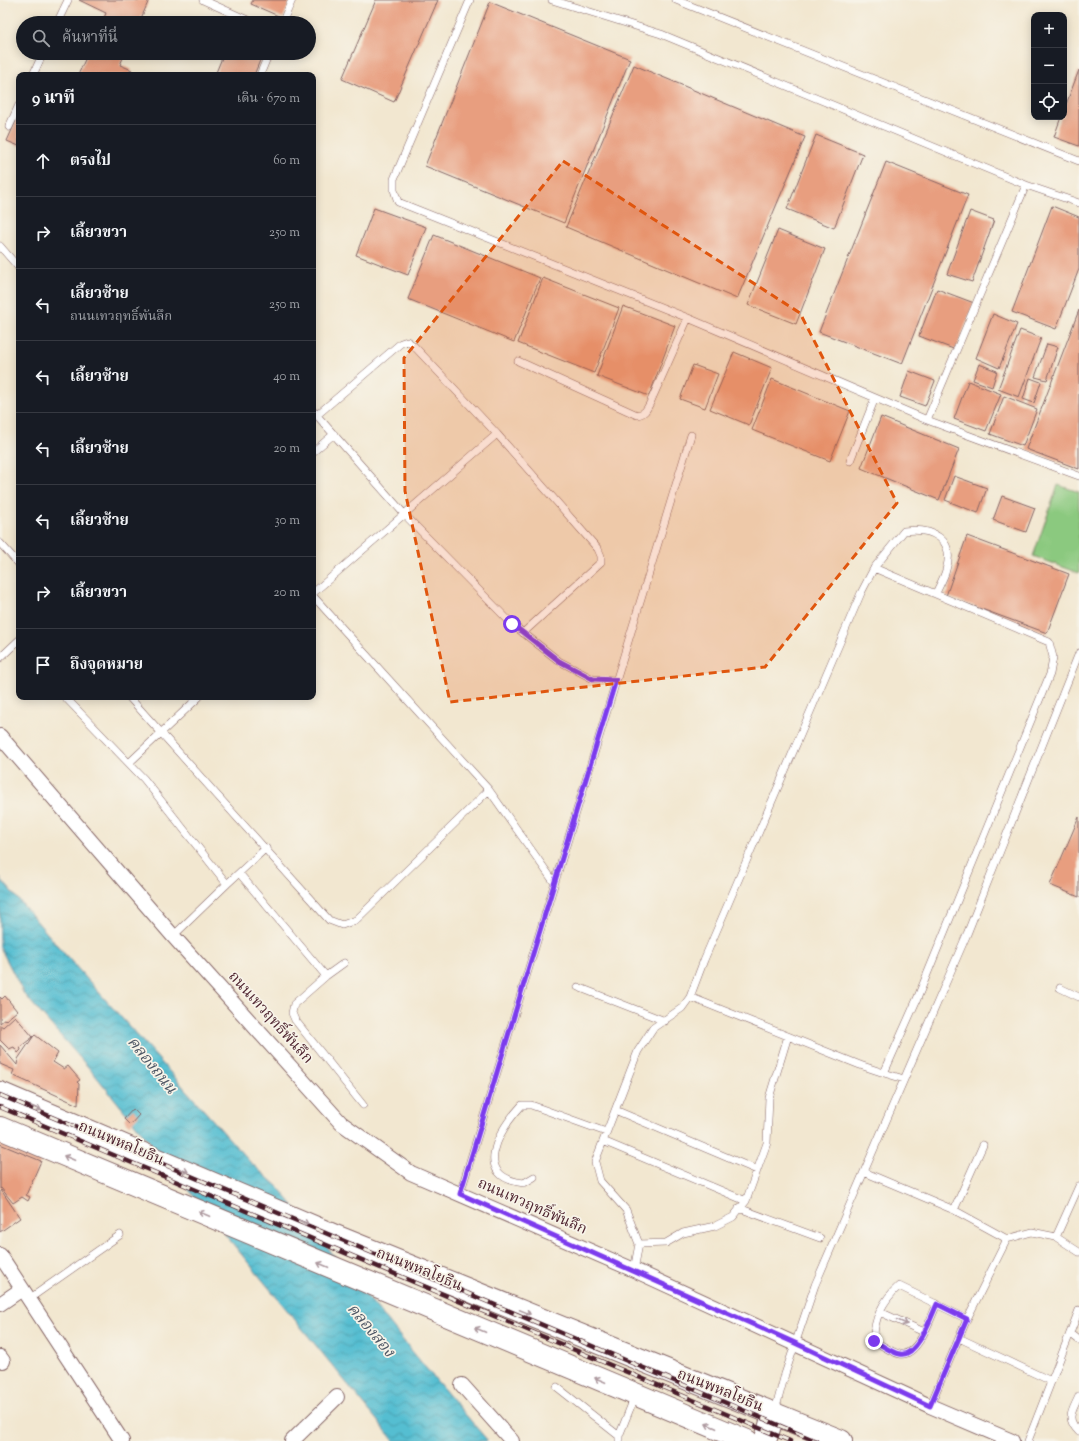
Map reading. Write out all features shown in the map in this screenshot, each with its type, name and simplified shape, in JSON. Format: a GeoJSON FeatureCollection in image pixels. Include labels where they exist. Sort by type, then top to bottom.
{"type":"FeatureCollection","features":[{"type":"Feature","properties":{"kind":"main road","name":"ถนนพหลโยธิน"},"geometry":{"type":"LineString","coordinates":[[0,1093],[333,1235],[841,1441]]}},
{"type":"Feature","properties":{"kind":"main road"},"geometry":{"type":"LineString","coordinates":[[0,1128],[359,1280],[747,1441]]}},
{"type":"Feature","properties":{"kind":"main road"},"geometry":{"type":"LineString","coordinates":[[765,1441],[774,1413]]}},
{"type":"Feature","properties":{"kind":"street","name":"ถนนเทวฤทธิ์พันลึก"},"geometry":{"type":"LineString","coordinates":[[0,736],[173,936],[341,1123],[410,1173],[634,1270],[930,1406],[1012,1441]]}},
{"type":"Feature","properties":{"kind":"street"},"geometry":{"type":"LineString","coordinates":[[0,1255],[122,1441]]}},
{"type":"Feature","properties":{"kind":"street"},"geometry":{"type":"LineString","coordinates":[[0,1304],[26,1294]]}},
{"type":"Feature","properties":{"kind":"street"},"geometry":{"type":"LineString","coordinates":[[462,1385],[512,1441]]}},
{"type":"Feature","properties":{"kind":"street"},"geometry":{"type":"LineString","coordinates":[[292,1441],[337,1397]]}},
{"type":"Feature","properties":{"kind":"lane"},"geometry":{"type":"LineString","coordinates":[[60,16],[68,0]]}},
{"type":"Feature","properties":{"kind":"lane"},"geometry":{"type":"LineString","coordinates":[[203,0],[238,16]]}},
{"type":"Feature","properties":{"kind":"lane"},"geometry":{"type":"LineString","coordinates":[[285,16],[292,0]]}},
{"type":"Feature","properties":{"kind":"lane"},"geometry":{"type":"LineString","coordinates":[[470,0],[394,178],[394,190],[398,202],[688,318],[927,420],[1079,476]]}},
{"type":"Feature","properties":{"kind":"lane"},"geometry":{"type":"LineString","coordinates":[[552,0],[661,34],[1026,185],[1079,203]]}},
{"type":"Feature","properties":{"kind":"lane"},"geometry":{"type":"LineString","coordinates":[[676,0],[1079,161]]}},
{"type":"Feature","properties":{"kind":"lane"},"geometry":{"type":"LineString","coordinates":[[34,72],[40,60]]}},
{"type":"Feature","properties":{"kind":"lane"},"geometry":{"type":"LineString","coordinates":[[261,72],[266,60]]}},
{"type":"Feature","properties":{"kind":"lane"},"geometry":{"type":"LineString","coordinates":[[9,127],[16,112]]}},
{"type":"Feature","properties":{"kind":"lane"},"geometry":{"type":"LineString","coordinates":[[927,420],[1026,185]]}},
{"type":"Feature","properties":{"kind":"lane"},"geometry":{"type":"LineString","coordinates":[[0,246],[16,265]]}},
{"type":"Feature","properties":{"kind":"lane"},"geometry":{"type":"LineString","coordinates":[[518,361],[637,415],[641,414],[646,411],[688,318]]}},
{"type":"Feature","properties":{"kind":"lane"},"geometry":{"type":"LineString","coordinates":[[316,412],[401,342],[407,341],[414,346],[497,434],[598,549],[601,556],[601,562],[523,633]]}},
{"type":"Feature","properties":{"kind":"lane"},"geometry":{"type":"LineString","coordinates":[[850,461],[875,398]]}},
{"type":"Feature","properties":{"kind":"lane"},"geometry":{"type":"LineString","coordinates":[[316,414],[405,515],[512,624],[559,661],[593,679],[616,680]]}},
{"type":"Feature","properties":{"kind":"lane"},"geometry":{"type":"LineString","coordinates":[[316,449],[334,434]]}},
{"type":"Feature","properties":{"kind":"lane"},"geometry":{"type":"LineString","coordinates":[[316,590],[497,434]]}},
{"type":"Feature","properties":{"kind":"lane"},"geometry":{"type":"LineString","coordinates":[[460,1194],[691,436]]}},
{"type":"Feature","properties":{"kind":"lane"},"geometry":{"type":"LineString","coordinates":[[634,1270],[639,1244],[626,1210],[600,1181],[595,1162],[638,1051],[653,1028],[682,1008],[690,996],[861,593],[874,568],[904,531],[916,530],[936,534],[947,544],[949,556],[946,570],[936,593]]}},
{"type":"Feature","properties":{"kind":"lane"},"geometry":{"type":"LineString","coordinates":[[0,542],[16,560]]}},
{"type":"Feature","properties":{"kind":"lane"},"geometry":{"type":"LineString","coordinates":[[874,568],[1049,642],[1053,657],[1047,682],[920,992],[884,1072]]}},
{"type":"Feature","properties":{"kind":"lane"},"geometry":{"type":"LineString","coordinates":[[316,599],[489,790],[554,882]]}},
{"type":"Feature","properties":{"kind":"lane"},"geometry":{"type":"LineString","coordinates":[[0,658],[16,646]]}},
{"type":"Feature","properties":{"kind":"lane"},"geometry":{"type":"LineString","coordinates":[[774,1413],[815,1284],[968,934],[1079,654]]}},
{"type":"Feature","properties":{"kind":"lane"},"geometry":{"type":"LineString","coordinates":[[68,700],[144,779],[227,884]]}},
{"type":"Feature","properties":{"kind":"lane"},"geometry":{"type":"LineString","coordinates":[[132,700],[329,920],[342,924],[356,920],[489,790]]}},
{"type":"Feature","properties":{"kind":"lane"},"geometry":{"type":"LineString","coordinates":[[129,763],[196,700]]}},
{"type":"Feature","properties":{"kind":"lane"},"geometry":{"type":"LineString","coordinates":[[173,936],[266,848]]}},
{"type":"Feature","properties":{"kind":"lane"},"geometry":{"type":"LineString","coordinates":[[239,873],[326,976]]}},
{"type":"Feature","properties":{"kind":"lane"},"geometry":{"type":"LineString","coordinates":[[344,963],[326,976],[294,1004],[292,1013],[295,1020],[363,1105]]}},
{"type":"Feature","properties":{"kind":"lane"},"geometry":{"type":"LineString","coordinates":[[578,987],[665,1021]]}},
{"type":"Feature","properties":{"kind":"lane"},"geometry":{"type":"LineString","coordinates":[[1060,988],[1079,996]]}},
{"type":"Feature","properties":{"kind":"lane"},"geometry":{"type":"LineString","coordinates":[[690,996],[860,1065],[904,1079]]}},
{"type":"Feature","properties":{"kind":"lane"},"geometry":{"type":"LineString","coordinates":[[639,1244],[666,1242],[683,1233],[715,1226],[733,1217],[746,1201],[767,1143],[769,1098],[788,1036]]}},
{"type":"Feature","properties":{"kind":"lane"},"geometry":{"type":"LineString","coordinates":[[534,1177],[524,1184],[509,1182],[496,1172],[493,1160],[497,1144],[512,1116],[522,1105],[531,1105],[606,1132]]}},
{"type":"Feature","properties":{"kind":"lane"},"geometry":{"type":"LineString","coordinates":[[615,1110],[757,1170]]}},
{"type":"Feature","properties":{"kind":"lane"},"geometry":{"type":"LineString","coordinates":[[603,1141],[746,1201]]}},
{"type":"Feature","properties":{"kind":"lane"},"geometry":{"type":"LineString","coordinates":[[954,1210],[983,1145]]}},
{"type":"Feature","properties":{"kind":"lane"},"geometry":{"type":"LineString","coordinates":[[864,1172],[954,1210],[1007,1239],[1032,1232],[1056,1237],[1079,1252]]}},
{"type":"Feature","properties":{"kind":"lane"},"geometry":{"type":"LineString","coordinates":[[1056,1237],[1079,1186]]}},
{"type":"Feature","properties":{"kind":"lane"},"geometry":{"type":"LineString","coordinates":[[739,1208],[820,1238]]}},
{"type":"Feature","properties":{"kind":"lane"},"geometry":{"type":"LineString","coordinates":[[26,1294],[120,1235]]}},
{"type":"Feature","properties":{"kind":"lane"},"geometry":{"type":"LineString","coordinates":[[930,1406],[967,1319],[1007,1239]]}},
{"type":"Feature","properties":{"kind":"lane"},"geometry":{"type":"LineString","coordinates":[[937,1304],[916,1347],[908,1354],[899,1354],[874,1341],[873,1327],[888,1296],[899,1286],[937,1304],[967,1319]]}},
{"type":"Feature","properties":{"kind":"lane"},"geometry":{"type":"LineString","coordinates":[[1028,1441],[1079,1310]]}},
{"type":"Feature","properties":{"kind":"lane"},"geometry":{"type":"LineString","coordinates":[[880,1312],[924,1332]]}},
{"type":"Feature","properties":{"kind":"lane"},"geometry":{"type":"LineString","coordinates":[[1070,1333],[1079,1340]]}},
{"type":"Feature","properties":{"kind":"lane"},"geometry":{"type":"LineString","coordinates":[[959,1338],[1052,1381]]}},
{"type":"Feature","properties":{"kind":"lane"},"geometry":{"type":"LineString","coordinates":[[557,1387],[619,1439],[636,1395]]}},
{"type":"Feature","properties":{"kind":"lane"},"geometry":{"type":"LineString","coordinates":[[1079,1396],[1070,1417],[1072,1425],[1079,1432]]}},
{"type":"Feature","properties":{"kind":"highlighted area"},"geometry":{"type":"Polygon","coordinates":[[[563,161],[800,313],[897,503],[765,667],[450,702],[405,491],[404,358],[563,161]]]}},
{"type":"Feature","properties":{"kind":"green space"},"geometry":{"type":"Polygon","coordinates":[[[1058,485],[1079,492],[1079,573],[1033,556],[1058,485]]]}},
{"type":"Feature","properties":{"kind":"water"},"geometry":{"type":"Polygon","coordinates":[[[0,878],[63,952],[250,1162],[278,1187],[425,1367],[488,1441],[394,1441],[95,1075],[24,994],[0,947],[0,878]]]}},
{"type":"Feature","properties":{"kind":"building"},"geometry":{"type":"Polygon","coordinates":[[[79,0],[149,0],[142,16],[105,16],[106,13],[79,0]]]}},
{"type":"Feature","properties":{"kind":"building"},"geometry":{"type":"Polygon","coordinates":[[[253,0],[291,0],[284,16],[278,16],[251,4],[253,0]]]}},
{"type":"Feature","properties":{"kind":"building"},"geometry":{"type":"Polygon","coordinates":[[[376,0],[438,0],[394,102],[342,79],[376,0]]]}},
{"type":"Feature","properties":{"kind":"building"},"geometry":{"type":"Polygon","coordinates":[[[490,2],[630,59],[564,223],[425,166],[490,2]]]}},
{"type":"Feature","properties":{"kind":"building"},"geometry":{"type":"Polygon","coordinates":[[[85,60],[122,60],[120,65],[132,70],[131,72],[79,72],[85,60]]]}},
{"type":"Feature","properties":{"kind":"building"},"geometry":{"type":"Polygon","coordinates":[[[221,60],[260,60],[255,72],[216,72],[221,60]]]}},
{"type":"Feature","properties":{"kind":"building"},"geometry":{"type":"Polygon","coordinates":[[[634,65],[805,137],[737,299],[566,227],[634,65]]]}},
{"type":"Feature","properties":{"kind":"building"},"geometry":{"type":"Polygon","coordinates":[[[1079,70],[1079,146],[1054,137],[1060,120],[1067,120],[1067,102],[1079,70]]]}},
{"type":"Feature","properties":{"kind":"building"},"geometry":{"type":"Polygon","coordinates":[[[16,121],[16,145],[7,141],[16,121]]]}},
{"type":"Feature","properties":{"kind":"building"},"geometry":{"type":"Polygon","coordinates":[[[816,135],[863,154],[834,228],[787,209],[816,135]]]}},
{"type":"Feature","properties":{"kind":"building"},"geometry":{"type":"Polygon","coordinates":[[[886,162],[968,195],[902,364],[819,332],[886,162]]]}},
{"type":"Feature","properties":{"kind":"building"},"geometry":{"type":"Polygon","coordinates":[[[1052,206],[1079,217],[1079,269],[1056,329],[1012,312],[1052,206]]]}},
{"type":"Feature","properties":{"kind":"building"},"geometry":{"type":"Polygon","coordinates":[[[374,208],[426,227],[408,275],[356,255],[374,208]]]}},
{"type":"Feature","properties":{"kind":"building"},"geometry":{"type":"Polygon","coordinates":[[[970,211],[994,220],[972,282],[947,274],[970,211]]]}},
{"type":"Feature","properties":{"kind":"building"},"geometry":{"type":"Polygon","coordinates":[[[778,230],[825,249],[796,324],[748,305],[778,230]]]}},
{"type":"Feature","properties":{"kind":"building"},"geometry":{"type":"Polygon","coordinates":[[[434,235],[540,278],[514,342],[408,299],[434,235]]]}},
{"type":"Feature","properties":{"kind":"building"},"geometry":{"type":"Polygon","coordinates":[[[543,278],[619,308],[594,373],[518,343],[543,278]]]}},
{"type":"Feature","properties":{"kind":"building"},"geometry":{"type":"Polygon","coordinates":[[[937,289],[974,303],[956,350],[919,336],[937,289]]]}},
{"type":"Feature","properties":{"kind":"building"},"geometry":{"type":"Polygon","coordinates":[[[623,306],[675,326],[649,396],[597,376],[623,306]]]}},
{"type":"Feature","properties":{"kind":"building"},"geometry":{"type":"Polygon","coordinates":[[[1079,310],[1079,469],[1026,449],[1079,310]]]}},
{"type":"Feature","properties":{"kind":"building"},"geometry":{"type":"Polygon","coordinates":[[[993,314],[1017,324],[999,368],[976,358],[993,314]]]}},
{"type":"Feature","properties":{"kind":"building"},"geometry":{"type":"Polygon","coordinates":[[[1020,330],[1041,338],[1019,397],[998,389],[1020,330]]]}},
{"type":"Feature","properties":{"kind":"building"},"geometry":{"type":"Polygon","coordinates":[[[1047,344],[1058,347],[1047,380],[1035,377],[1047,344]]]}},
{"type":"Feature","properties":{"kind":"building"},"geometry":{"type":"Polygon","coordinates":[[[734,352],[772,368],[749,425],[710,409],[734,352]]]}},
{"type":"Feature","properties":{"kind":"building"},"geometry":{"type":"Polygon","coordinates":[[[979,364],[997,371],[992,387],[973,380],[979,364]]]}},
{"type":"Feature","properties":{"kind":"building"},"geometry":{"type":"Polygon","coordinates":[[[693,365],[718,374],[705,408],[680,399],[693,365]]]}},
{"type":"Feature","properties":{"kind":"building"},"geometry":{"type":"Polygon","coordinates":[[[909,371],[935,381],[925,406],[900,397],[909,371]]]}},
{"type":"Feature","properties":{"kind":"building"},"geometry":{"type":"Polygon","coordinates":[[[1030,378],[1041,382],[1034,403],[1023,399],[1030,378]]]}},
{"type":"Feature","properties":{"kind":"building"},"geometry":{"type":"Polygon","coordinates":[[[772,379],[850,411],[830,461],[752,430],[772,379]]]}},
{"type":"Feature","properties":{"kind":"building"},"geometry":{"type":"Polygon","coordinates":[[[968,381],[1001,394],[986,431],[954,419],[968,381]]]}},
{"type":"Feature","properties":{"kind":"building"},"geometry":{"type":"Polygon","coordinates":[[[1004,396],[1037,409],[1023,446],[990,434],[1004,396]]]}},
{"type":"Feature","properties":{"kind":"building"},"geometry":{"type":"Polygon","coordinates":[[[881,417],[959,449],[939,500],[861,468],[881,417]]]}},
{"type":"Feature","properties":{"kind":"building"},"geometry":{"type":"Polygon","coordinates":[[[954,476],[987,488],[978,513],[945,500],[954,476]]]}},
{"type":"Feature","properties":{"kind":"building"},"geometry":{"type":"Polygon","coordinates":[[[1002,496],[1035,508],[1026,532],[993,520],[1002,496]]]}},
{"type":"Feature","properties":{"kind":"building"},"geometry":{"type":"Polygon","coordinates":[[[967,536],[1069,574],[1047,633],[946,596],[967,536]]]}},
{"type":"Feature","properties":{"kind":"building"},"geometry":{"type":"Polygon","coordinates":[[[1079,817],[1079,897],[1050,885],[1079,817]]]}},
{"type":"Feature","properties":{"kind":"building"},"geometry":{"type":"Polygon","coordinates":[[[5,996],[17,1011],[0,1023],[0,997],[2,999],[5,996]]]}},
{"type":"Feature","properties":{"kind":"building"},"geometry":{"type":"Polygon","coordinates":[[[15,1016],[33,1037],[20,1047],[21,1050],[18,1053],[14,1047],[9,1049],[0,1040],[0,1025],[3,1027],[15,1016]]]}},
{"type":"Feature","properties":{"kind":"building"},"geometry":{"type":"Polygon","coordinates":[[[35,1035],[58,1053],[53,1062],[64,1069],[68,1066],[80,1080],[77,1082],[79,1084],[78,1105],[12,1075],[14,1070],[0,1064],[0,1045],[17,1065],[18,1059],[35,1035]]]}},
{"type":"Feature","properties":{"kind":"building"},"geometry":{"type":"Polygon","coordinates":[[[133,1109],[139,1115],[130,1125],[124,1119],[133,1109]]]}},
{"type":"Feature","properties":{"kind":"building"},"geometry":{"type":"Polygon","coordinates":[[[0,1144],[41,1161],[26,1195],[30,1197],[28,1201],[22,1197],[13,1203],[1,1188],[0,1189],[0,1144]]]}},
{"type":"Feature","properties":{"kind":"building"},"geometry":{"type":"Polygon","coordinates":[[[1,1190],[20,1218],[0,1232],[0,1191],[1,1190]]]}},
{"type":"Feature","properties":{"kind":"railway"},"geometry":{"type":"LineString","coordinates":[[0,1095],[816,1441]]}},
{"type":"Feature","properties":{"kind":"railway"},"geometry":{"type":"LineString","coordinates":[[0,1107],[790,1441]]}},
{"type":"Feature","properties":{"kind":"route"},"geometry":{"type":"LineString","coordinates":[[512,624],[559,661],[593,679],[616,680],[460,1194],[634,1270],[930,1406],[967,1319],[937,1304],[916,1347],[908,1354],[899,1354],[874,1341]]}},
{"type":"Feature","properties":{"kind":"water label","name":"คลองถนน"},"geometry":{"type":"Point","coordinates":[151,1066]}},
{"type":"Feature","properties":{"kind":"water label","name":"คลองสอง"},"geometry":{"type":"Point","coordinates":[370,1331]}}]}
